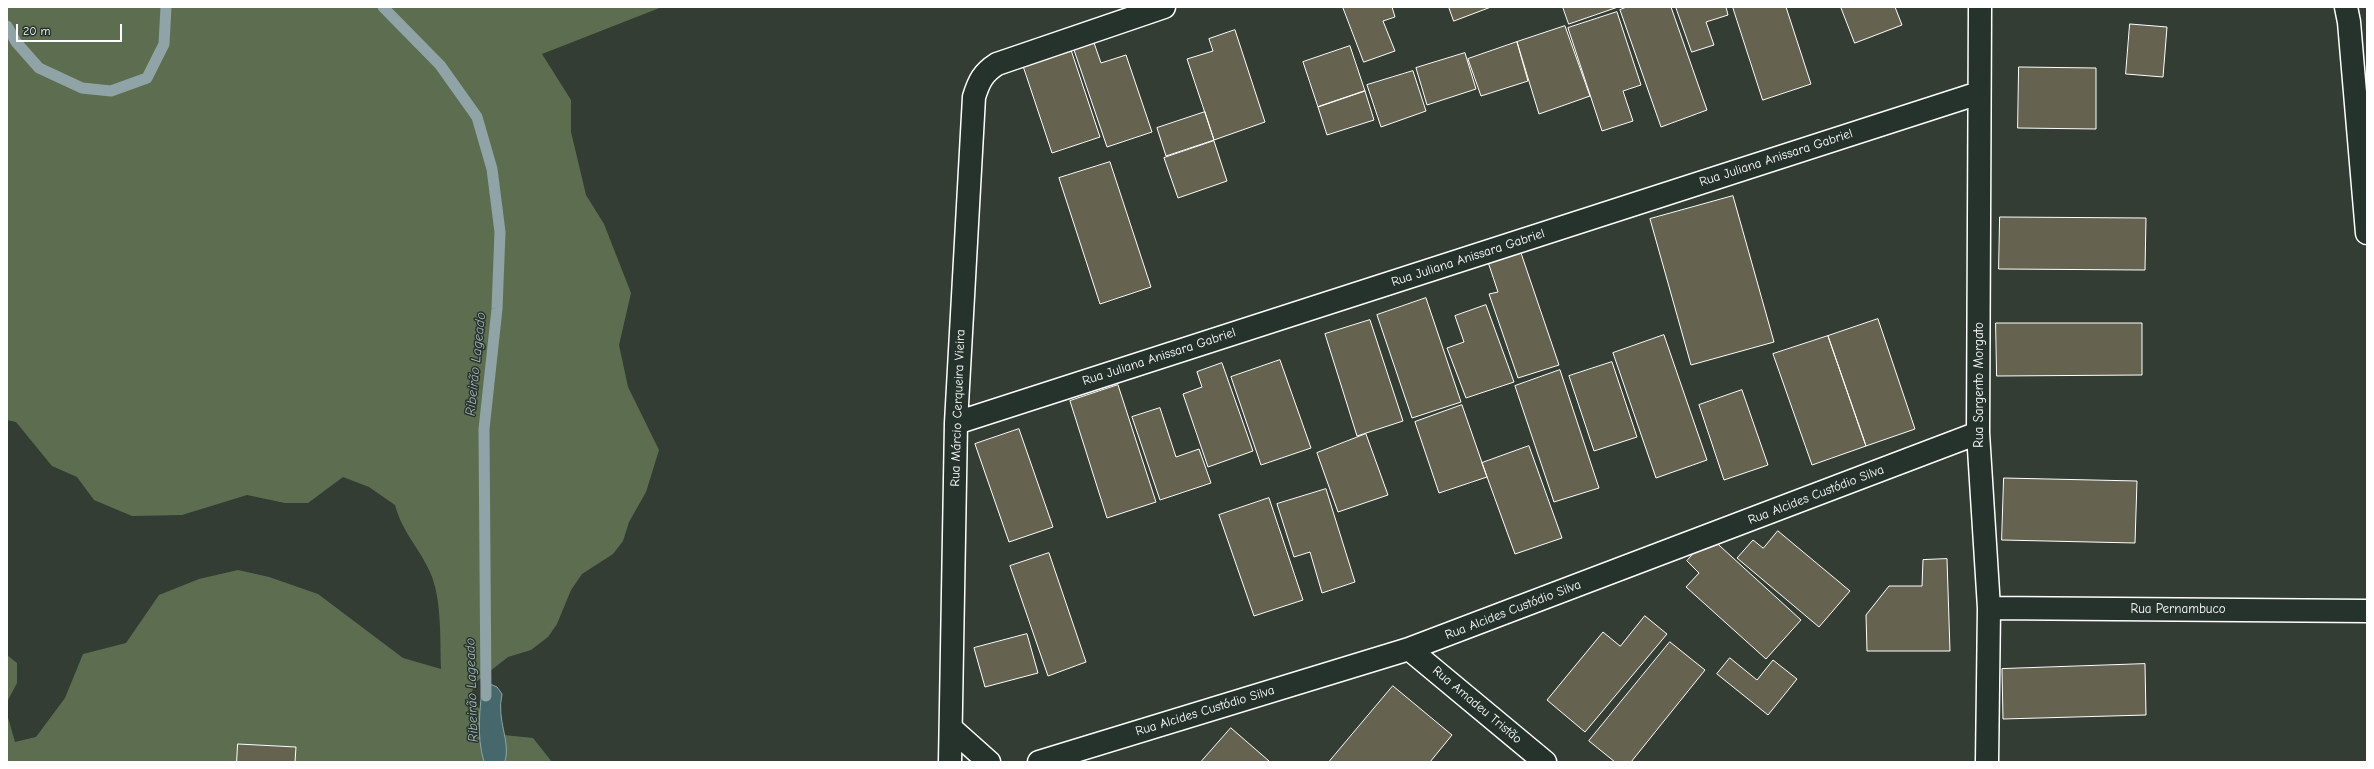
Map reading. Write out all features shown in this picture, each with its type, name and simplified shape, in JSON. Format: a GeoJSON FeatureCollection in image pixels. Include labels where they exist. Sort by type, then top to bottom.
{"type":"FeatureCollection","features":[{"type":"Feature","properties":{"kind":"street","name":"Rua Márcio Cerqueira Vieira"},"geometry":{"type":"LineString","coordinates":[[950,762],[952,729],[956,423],[974,97],[978,82],[986,71],[997,64],[1164,7]]}},
{"type":"Feature","properties":{"kind":"street","name":"Rua Sargento Morgato"},"geometry":{"type":"LineString","coordinates":[[1980,7],[1978,433],[1989,608],[1987,762]]}},
{"type":"Feature","properties":{"kind":"street"},"geometry":{"type":"LineString","coordinates":[[2346,7],[2349,22],[2367,233]]}},
{"type":"Feature","properties":{"kind":"street","name":"Rua Juliana Anissara Gabriel"},"geometry":{"type":"LineString","coordinates":[[956,423],[1979,93]]}},
{"type":"Feature","properties":{"kind":"street","name":"Rua Alcides Custódio Silva"},"geometry":{"type":"LineString","coordinates":[[1038,762],[1409,649],[1978,433]]}},
{"type":"Feature","properties":{"kind":"street","name":"Rua Pernambuco"},"geometry":{"type":"LineString","coordinates":[[1989,608],[2367,611]]}},
{"type":"Feature","properties":{"kind":"street","name":"Rua Amadeu Tristão"},"geometry":{"type":"LineString","coordinates":[[1409,649],[1545,762]]}},
{"type":"Feature","properties":{"kind":"street"},"geometry":{"type":"LineString","coordinates":[[952,729],[989,762]]}},
{"type":"Feature","properties":{"kind":"green space"},"geometry":{"type":"Polygon","coordinates":[[[7,7],[662,7],[542,54],[571,100],[571,132],[586,195],[604,224],[631,293],[619,345],[628,387],[659,450],[646,492],[629,522],[623,541],[613,554],[582,574],[571,590],[557,624],[548,637],[531,650],[508,657],[476,682],[469,698],[504,735],[533,738],[552,762],[7,762],[7,714],[15,742],[36,737],[65,698],[83,654],[126,643],[159,595],[199,579],[238,570],[269,577],[318,594],[403,658],[441,669],[438,606],[434,582],[426,563],[402,524],[395,505],[369,487],[343,477],[308,503],[285,503],[247,495],[182,515],[132,516],[94,500],[77,477],[52,466],[16,422],[7,420],[7,7]]]}},
{"type":"Feature","properties":{"kind":"green space"},"geometry":{"type":"Polygon","coordinates":[[[7,655],[17,663],[17,683],[7,702],[7,655]]]}},
{"type":"Feature","properties":{"kind":"water"},"geometry":{"type":"Polygon","coordinates":[[[483,681],[497,687],[502,694],[501,713],[506,746],[505,762],[484,762],[479,732],[483,681]]]}},
{"type":"Feature","properties":{"kind":"building"},"geometry":{"type":"Polygon","coordinates":[[[1343,7],[1392,7],[1395,17],[1383,21],[1395,51],[1364,62],[1343,7]]]}},
{"type":"Feature","properties":{"kind":"building"},"geometry":{"type":"Polygon","coordinates":[[[1449,7],[1491,7],[1454,21],[1449,7]]]}},
{"type":"Feature","properties":{"kind":"building"},"geometry":{"type":"Polygon","coordinates":[[[1563,7],[1618,7],[1569,24],[1563,7]]]}},
{"type":"Feature","properties":{"kind":"building"},"geometry":{"type":"Polygon","coordinates":[[[1627,7],[1671,7],[1707,110],[1661,127],[1620,10],[1627,7]]]}},
{"type":"Feature","properties":{"kind":"building"},"geometry":{"type":"Polygon","coordinates":[[[1676,7],[1726,7],[1728,15],[1706,22],[1714,45],[1692,52],[1676,7]]]}},
{"type":"Feature","properties":{"kind":"building"},"geometry":{"type":"Polygon","coordinates":[[[1733,7],[1786,7],[1811,84],[1763,100],[1733,7]]]}},
{"type":"Feature","properties":{"kind":"building"},"geometry":{"type":"Polygon","coordinates":[[[1841,7],[1895,7],[1902,25],[1855,43],[1841,7]]]}},
{"type":"Feature","properties":{"kind":"building"},"geometry":{"type":"Polygon","coordinates":[[[1617,12],[1641,85],[1623,91],[1633,121],[1602,131],[1568,28],[1617,12]]]}},
{"type":"Feature","properties":{"kind":"building"},"geometry":{"type":"Polygon","coordinates":[[[2130,24],[2167,27],[2163,77],[2126,74],[2130,24]]]}},
{"type":"Feature","properties":{"kind":"building"},"geometry":{"type":"Polygon","coordinates":[[[1565,26],[1590,96],[1539,114],[1517,42],[1565,26]]]}},
{"type":"Feature","properties":{"kind":"building"},"geometry":{"type":"Polygon","coordinates":[[[1235,30],[1265,122],[1214,140],[1187,59],[1213,51],[1209,39],[1235,30]]]}},
{"type":"Feature","properties":{"kind":"building"},"geometry":{"type":"Polygon","coordinates":[[[1092,37],[1101,63],[1126,55],[1152,132],[1107,147],[1072,44],[1092,37]]]}},
{"type":"Feature","properties":{"kind":"building"},"geometry":{"type":"Polygon","coordinates":[[[1517,42],[1528,81],[1481,96],[1468,59],[1517,42]]]}},
{"type":"Feature","properties":{"kind":"building"},"geometry":{"type":"Polygon","coordinates":[[[1350,46],[1365,91],[1318,107],[1303,62],[1350,46]]]}},
{"type":"Feature","properties":{"kind":"building"},"geometry":{"type":"Polygon","coordinates":[[[1070,47],[1100,137],[1052,153],[1022,63],[1070,47]]]}},
{"type":"Feature","properties":{"kind":"building"},"geometry":{"type":"Polygon","coordinates":[[[1465,53],[1476,89],[1427,105],[1416,68],[1465,53]]]}},
{"type":"Feature","properties":{"kind":"building"},"geometry":{"type":"Polygon","coordinates":[[[2019,67],[2096,68],[2096,129],[2018,128],[2019,67]]]}},
{"type":"Feature","properties":{"kind":"building"},"geometry":{"type":"Polygon","coordinates":[[[1413,71],[1426,111],[1381,127],[1367,85],[1413,71]]]}},
{"type":"Feature","properties":{"kind":"building"},"geometry":{"type":"Polygon","coordinates":[[[1365,91],[1374,120],[1327,135],[1318,107],[1365,91]]]}},
{"type":"Feature","properties":{"kind":"building"},"geometry":{"type":"Polygon","coordinates":[[[1205,112],[1214,140],[1166,156],[1157,128],[1205,112]]]}},
{"type":"Feature","properties":{"kind":"building"},"geometry":{"type":"Polygon","coordinates":[[[1214,141],[1227,181],[1178,198],[1164,158],[1214,141]]]}},
{"type":"Feature","properties":{"kind":"building"},"geometry":{"type":"Polygon","coordinates":[[[1110,162],[1151,287],[1100,304],[1059,178],[1110,162]]]}},
{"type":"Feature","properties":{"kind":"building"},"geometry":{"type":"Polygon","coordinates":[[[1733,196],[1774,342],[1691,365],[1650,219],[1733,196]]]}},
{"type":"Feature","properties":{"kind":"building"},"geometry":{"type":"Polygon","coordinates":[[[2000,217],[2146,218],[2145,270],[1999,269],[2000,217]]]}},
{"type":"Feature","properties":{"kind":"building"},"geometry":{"type":"Polygon","coordinates":[[[1520,250],[1559,365],[1518,378],[1489,294],[1498,292],[1488,262],[1520,250]]]}},
{"type":"Feature","properties":{"kind":"building"},"geometry":{"type":"Polygon","coordinates":[[[1426,298],[1461,402],[1412,418],[1377,315],[1426,298]]]}},
{"type":"Feature","properties":{"kind":"building"},"geometry":{"type":"Polygon","coordinates":[[[1486,305],[1514,382],[1466,398],[1447,348],[1464,342],[1455,316],[1486,305]]]}},
{"type":"Feature","properties":{"kind":"building"},"geometry":{"type":"Polygon","coordinates":[[[1878,319],[1915,429],[1866,446],[1828,336],[1878,319]]]}},
{"type":"Feature","properties":{"kind":"building"},"geometry":{"type":"Polygon","coordinates":[[[1370,320],[1403,421],[1357,436],[1325,334],[1370,320]]]}},
{"type":"Feature","properties":{"kind":"building"},"geometry":{"type":"Polygon","coordinates":[[[1996,323],[2142,323],[2142,375],[1997,376],[1996,323]]]}},
{"type":"Feature","properties":{"kind":"building"},"geometry":{"type":"Polygon","coordinates":[[[1664,335],[1707,460],[1656,478],[1613,353],[1664,335]]]}},
{"type":"Feature","properties":{"kind":"building"},"geometry":{"type":"Polygon","coordinates":[[[1828,336],[1866,446],[1812,465],[1773,354],[1828,336]]]}},
{"type":"Feature","properties":{"kind":"building"},"geometry":{"type":"Polygon","coordinates":[[[1280,360],[1311,448],[1261,465],[1231,377],[1280,360]]]}},
{"type":"Feature","properties":{"kind":"building"},"geometry":{"type":"Polygon","coordinates":[[[1612,362],[1637,437],[1594,451],[1569,376],[1612,362]]]}},
{"type":"Feature","properties":{"kind":"building"},"geometry":{"type":"Polygon","coordinates":[[[1222,363],[1253,451],[1208,467],[1183,394],[1202,387],[1197,372],[1222,363]]]}},
{"type":"Feature","properties":{"kind":"building"},"geometry":{"type":"Polygon","coordinates":[[[1560,370],[1599,488],[1554,502],[1515,386],[1560,370]]]}},
{"type":"Feature","properties":{"kind":"building"},"geometry":{"type":"Polygon","coordinates":[[[1118,385],[1156,502],[1107,518],[1070,401],[1118,385]]]}},
{"type":"Feature","properties":{"kind":"building"},"geometry":{"type":"Polygon","coordinates":[[[1742,390],[1768,465],[1724,480],[1699,405],[1742,390]]]}},
{"type":"Feature","properties":{"kind":"building"},"geometry":{"type":"Polygon","coordinates":[[[1462,405],[1487,477],[1439,493],[1415,422],[1462,405]]]}},
{"type":"Feature","properties":{"kind":"building"},"geometry":{"type":"Polygon","coordinates":[[[1160,408],[1176,457],[1199,449],[1211,483],[1160,500],[1132,417],[1160,408]]]}},
{"type":"Feature","properties":{"kind":"building"},"geometry":{"type":"Polygon","coordinates":[[[1019,429],[1053,527],[1009,542],[975,444],[1019,429]]]}},
{"type":"Feature","properties":{"kind":"building"},"geometry":{"type":"Polygon","coordinates":[[[1366,434],[1388,495],[1338,512],[1317,453],[1366,434]]]}},
{"type":"Feature","properties":{"kind":"building"},"geometry":{"type":"Polygon","coordinates":[[[1529,446],[1562,538],[1515,554],[1482,463],[1529,446]]]}},
{"type":"Feature","properties":{"kind":"building"},"geometry":{"type":"Polygon","coordinates":[[[2004,478],[2137,481],[2135,543],[2002,540],[2004,478]]]}},
{"type":"Feature","properties":{"kind":"building"},"geometry":{"type":"Polygon","coordinates":[[[1326,489],[1355,582],[1322,593],[1310,552],[1294,557],[1277,504],[1326,489]]]}},
{"type":"Feature","properties":{"kind":"building"},"geometry":{"type":"Polygon","coordinates":[[[1269,498],[1303,600],[1254,616],[1219,515],[1269,498]]]}},
{"type":"Feature","properties":{"kind":"building"},"geometry":{"type":"Polygon","coordinates":[[[1778,531],[1850,591],[1819,627],[1737,558],[1753,540],[1763,548],[1778,531]]]}},
{"type":"Feature","properties":{"kind":"building"},"geometry":{"type":"Polygon","coordinates":[[[1709,536],[1801,620],[1766,659],[1686,587],[1699,573],[1687,561],[1709,536]]]}},
{"type":"Feature","properties":{"kind":"building"},"geometry":{"type":"Polygon","coordinates":[[[1049,553],[1086,662],[1048,676],[1010,566],[1049,553]]]}},
{"type":"Feature","properties":{"kind":"building"},"geometry":{"type":"Polygon","coordinates":[[[1947,559],[1950,651],[1867,651],[1866,615],[1889,586],[1922,586],[1923,560],[1947,559]]]}},
{"type":"Feature","properties":{"kind":"building"},"geometry":{"type":"Polygon","coordinates":[[[1645,616],[1667,634],[1585,732],[1547,700],[1603,632],[1620,646],[1645,616]]]}},
{"type":"Feature","properties":{"kind":"building"},"geometry":{"type":"Polygon","coordinates":[[[1027,634],[1038,673],[985,687],[974,648],[1027,634]]]}},
{"type":"Feature","properties":{"kind":"building"},"geometry":{"type":"Polygon","coordinates":[[[1670,642],[1705,670],[1631,762],[1615,762],[1589,741],[1670,642]]]}},
{"type":"Feature","properties":{"kind":"building"},"geometry":{"type":"Polygon","coordinates":[[[1730,658],[1757,680],[1773,660],[1797,679],[1768,715],[1717,674],[1730,658]]]}},
{"type":"Feature","properties":{"kind":"building"},"geometry":{"type":"Polygon","coordinates":[[[2145,664],[2146,715],[2003,719],[2002,669],[2145,664]]]}},
{"type":"Feature","properties":{"kind":"building"},"geometry":{"type":"Polygon","coordinates":[[[1393,686],[1452,735],[1430,762],[1329,762],[1393,686]]]}},
{"type":"Feature","properties":{"kind":"building"},"geometry":{"type":"Polygon","coordinates":[[[1231,728],[1269,761],[1201,762],[1231,728]]]}},
{"type":"Feature","properties":{"kind":"building"},"geometry":{"type":"Polygon","coordinates":[[[238,744],[296,747],[295,762],[237,762],[238,744]]]}},
{"type":"Feature","properties":{"kind":"waterway","name":"Ribeirão Lageado"},"geometry":{"type":"LineString","coordinates":[[7,26],[16,42],[39,68],[82,88],[111,91],[147,78],[164,44],[166,7]]}},
{"type":"Feature","properties":{"kind":"waterway","name":"Ribeirão Lageado"},"geometry":{"type":"LineString","coordinates":[[383,7],[440,65],[477,117],[492,169],[500,232],[497,309],[484,429],[486,696]]}}]}
